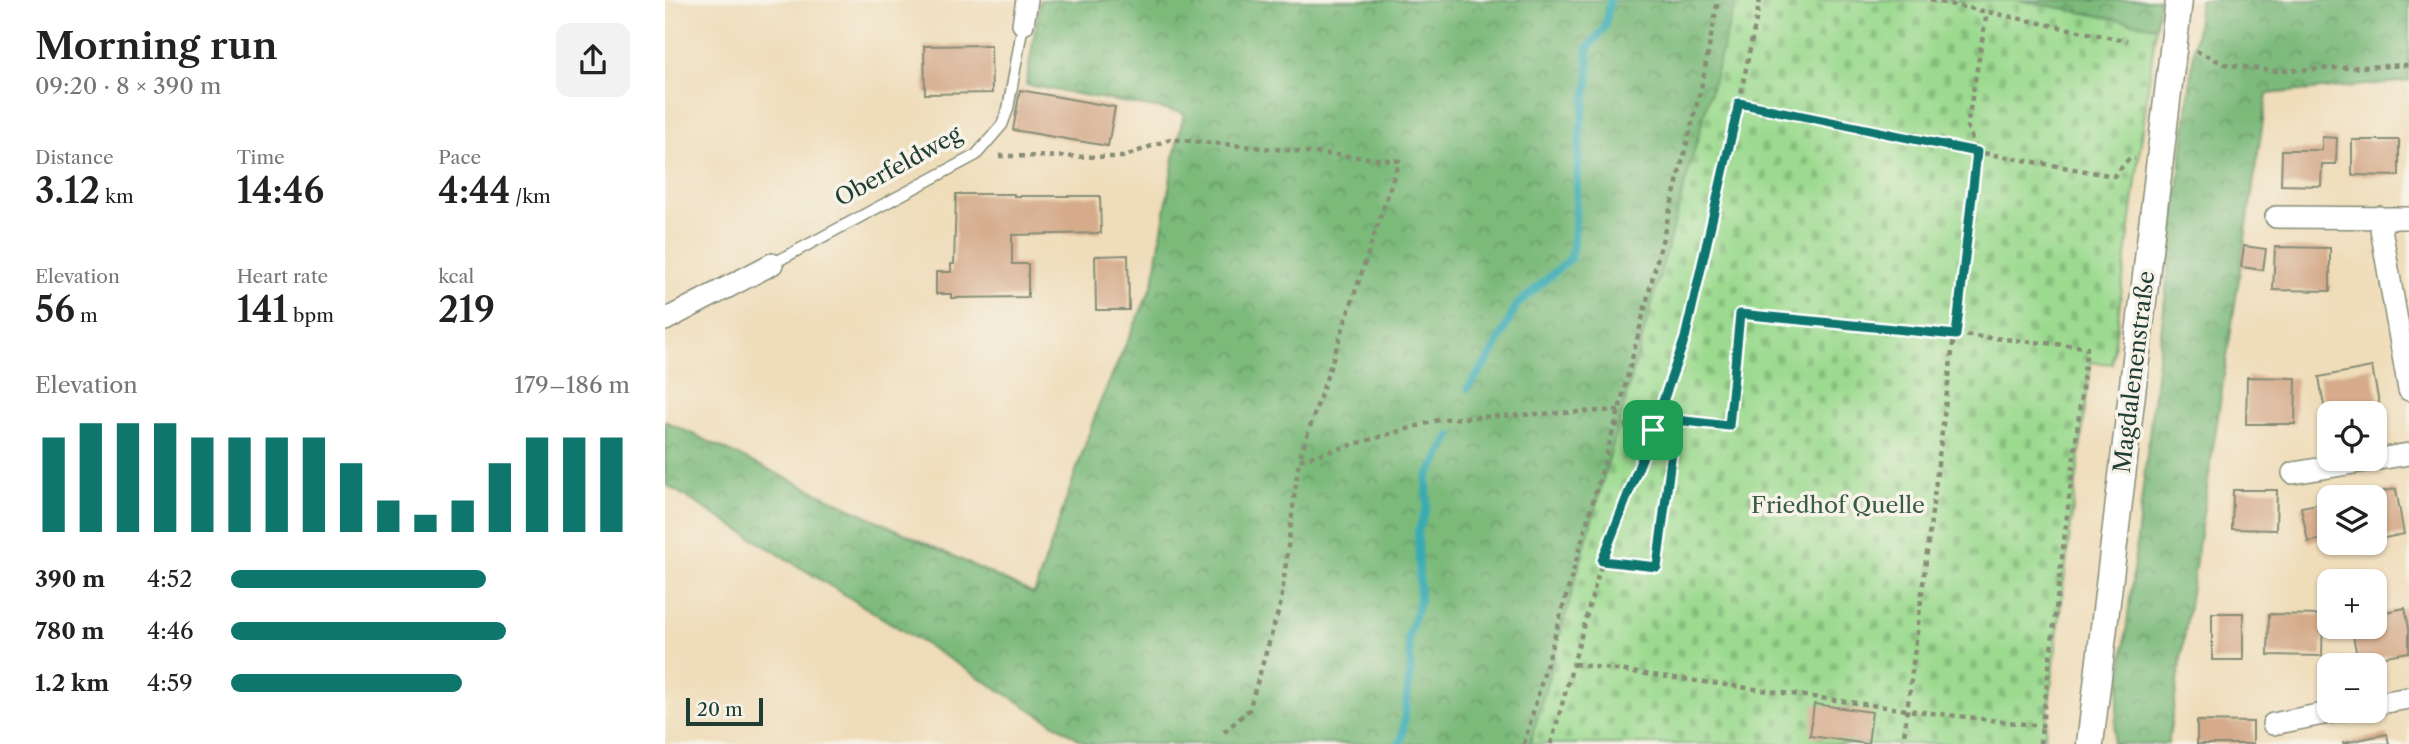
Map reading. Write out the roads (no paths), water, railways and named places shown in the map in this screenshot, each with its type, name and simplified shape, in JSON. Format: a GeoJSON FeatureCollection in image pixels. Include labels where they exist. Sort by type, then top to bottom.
{"type":"FeatureCollection","features":[{"type":"Feature","properties":{"kind":"street","name":"Oberfeldweg"},"geometry":{"type":"LineString","coordinates":[[1023,24],[1027,0]]}},
{"type":"Feature","properties":{"kind":"street","name":"Magdalenenstraße"},"geometry":{"type":"LineString","coordinates":[[2090,744],[2179,0]]}},
{"type":"Feature","properties":{"kind":"street"},"geometry":{"type":"LineString","coordinates":[[2276,217],[2409,218]]}},
{"type":"Feature","properties":{"kind":"street"},"geometry":{"type":"LineString","coordinates":[[2379,218],[2409,390]]}},
{"type":"Feature","properties":{"kind":"street"},"geometry":{"type":"LineString","coordinates":[[665,320],[772,264]]}},
{"type":"Feature","properties":{"kind":"street"},"geometry":{"type":"LineString","coordinates":[[2293,473],[2409,454]]}},
{"type":"Feature","properties":{"kind":"street"},"geometry":{"type":"LineString","coordinates":[[2387,702],[2409,698]]}},
{"type":"Feature","properties":{"kind":"street"},"geometry":{"type":"LineString","coordinates":[[2273,724],[2317,715]]}},
{"type":"Feature","properties":{"kind":"lane","name":"Oberfeldweg"},"geometry":{"type":"LineString","coordinates":[[772,264],[976,156],[1002,125],[1008,109],[1023,24]]}},
{"type":"Feature","properties":{"kind":"waterway"},"geometry":{"type":"LineString","coordinates":[[1468,388],[1492,354],[1517,305],[1570,259],[1574,240],[1580,133],[1589,79],[1588,48],[1605,27],[1610,0]]}},
{"type":"Feature","properties":{"kind":"waterway"},"geometry":{"type":"LineString","coordinates":[[1399,744],[1402,739],[1411,665],[1408,638],[1420,599],[1418,532],[1427,507],[1427,478],[1451,436]]}},
{"type":"Feature","properties":{"kind":"park label","name":"Friedhof Quelle"},"geometry":{"type":"Point","coordinates":[1838,505]}}]}
